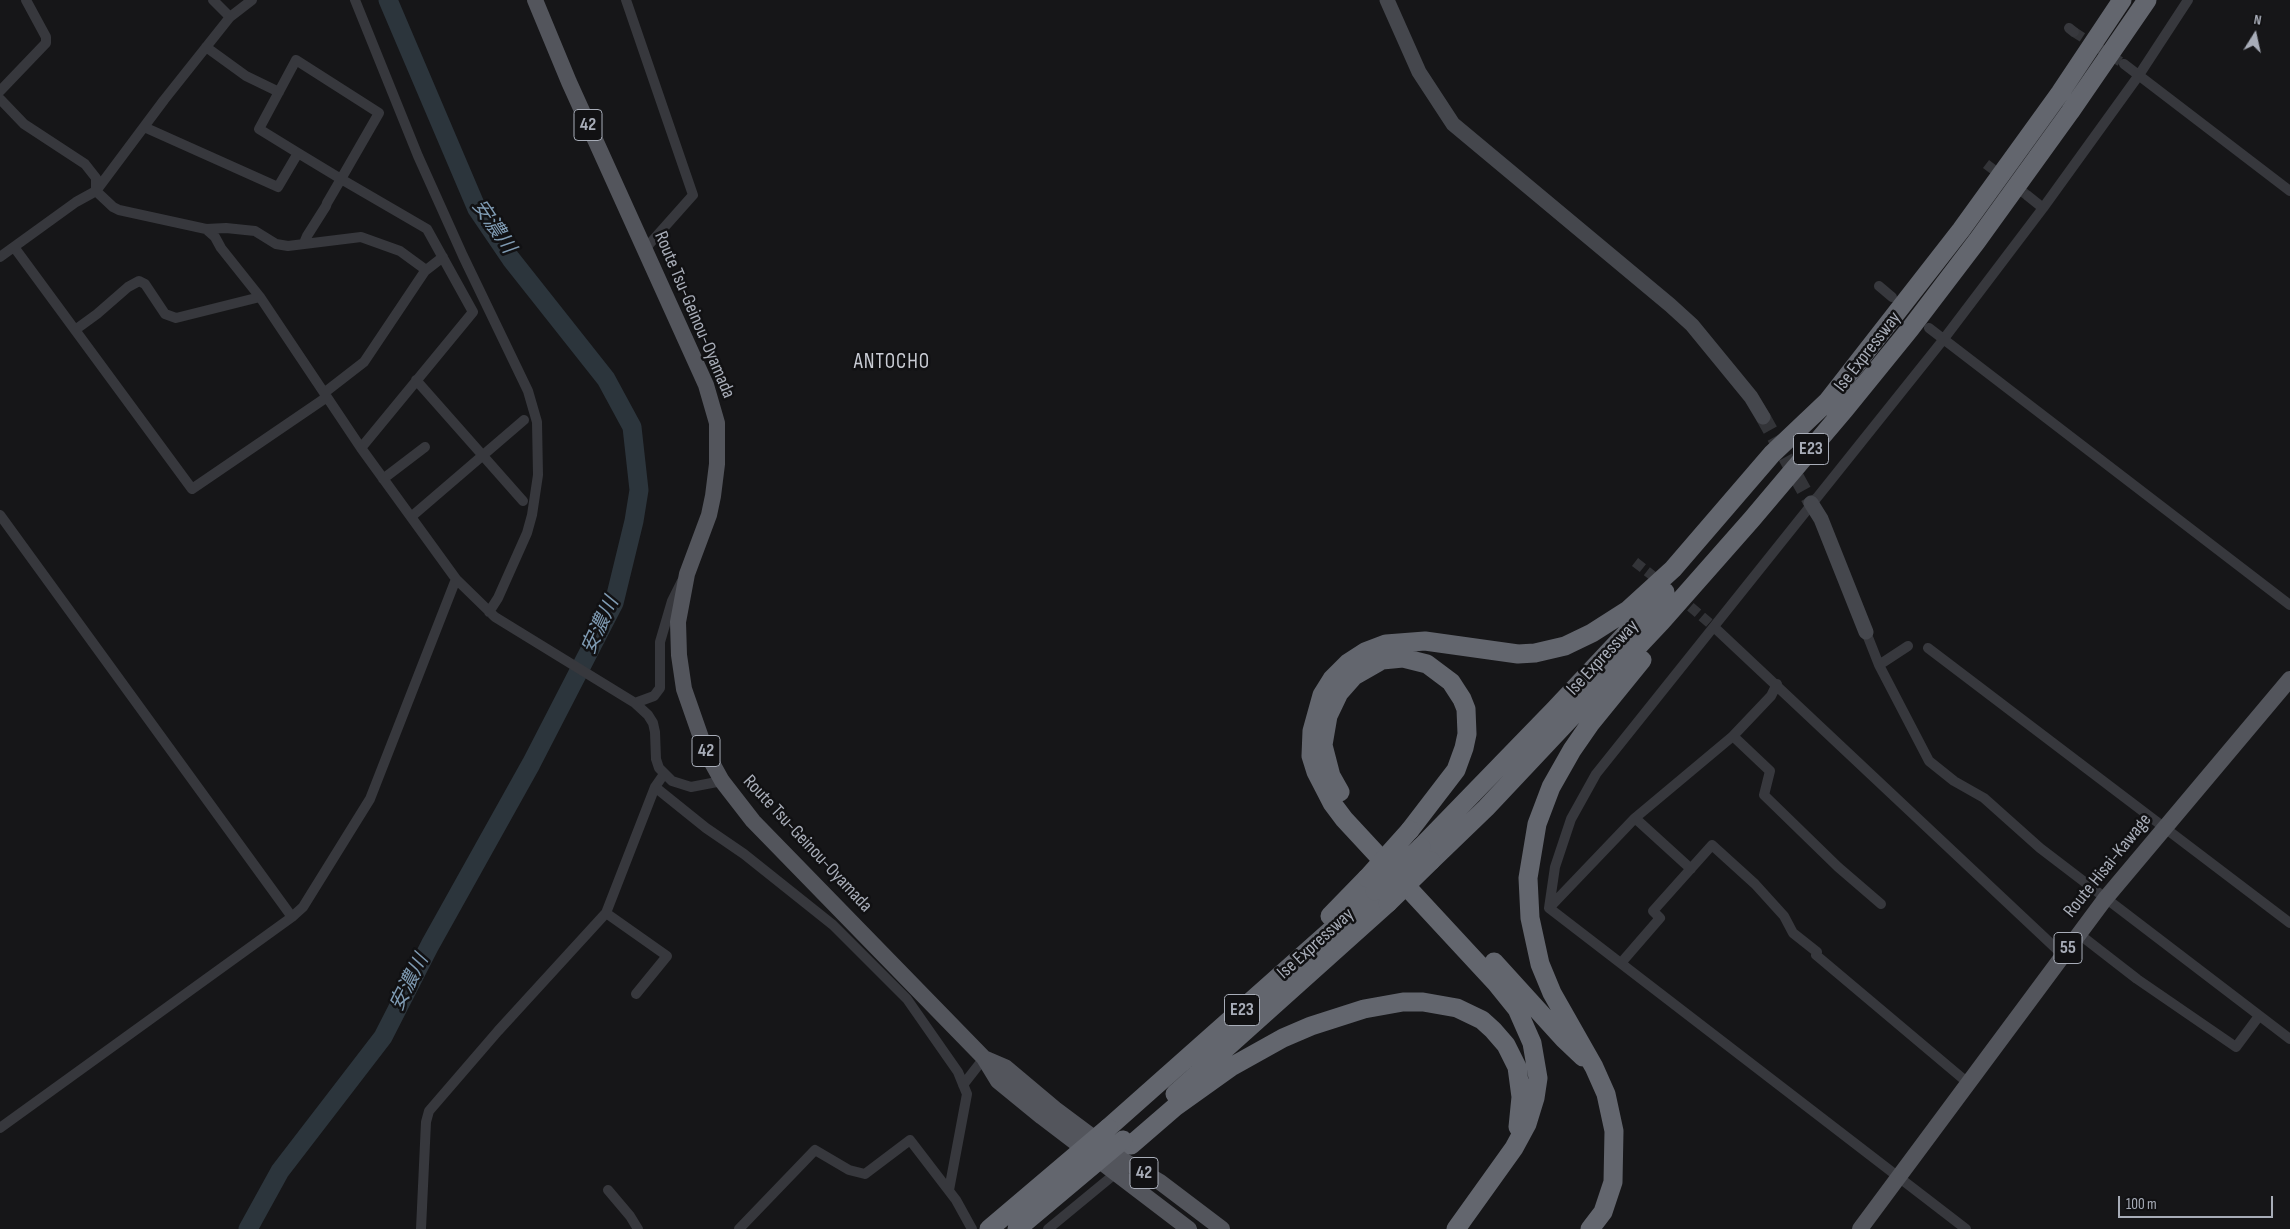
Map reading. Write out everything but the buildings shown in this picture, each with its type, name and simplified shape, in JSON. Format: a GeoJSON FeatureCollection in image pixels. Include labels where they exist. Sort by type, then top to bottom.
{"type":"FeatureCollection","features":[{"type":"Feature","properties":{"kind":"highway","name":"Ise Expressway"},"geometry":{"type":"LineString","coordinates":[[1426,854],[1682,573],[1830,399],[1961,230],[2060,93],[2122,0]]}},
{"type":"Feature","properties":{"kind":"highway","name":"Ise Expressway"},"geometry":{"type":"LineString","coordinates":[[1017,1229],[1127,1142],[1377,890],[1486,808],[1662,621],[1845,409],[1938,292],[2070,112],[2147,0]]}},
{"type":"Feature","properties":{"kind":"highway"},"geometry":{"type":"LineString","coordinates":[[1456,1229],[1514,1148],[1532,1112],[1538,1078],[1534,1048],[1524,1022],[1496,983],[1344,819],[1332,803],[1316,772],[1312,756],[1312,731],[1322,695],[1332,679],[1348,663],[1365,652],[1386,644],[1425,641],[1518,654],[1535,653],[1565,646],[1592,633],[1628,610],[1673,569],[1772,454],[1830,399]]}},
{"type":"Feature","properties":{"kind":"highway"},"geometry":{"type":"LineString","coordinates":[[1590,1229],[1603,1212],[1609,1197],[1615,1166],[1614,1131],[1606,1094],[1594,1067],[1552,992],[1540,964],[1532,935],[1528,878],[1537,824],[1551,787],[1590,724],[1723,564],[1752,519]]}},
{"type":"Feature","properties":{"kind":"highway"},"geometry":{"type":"LineString","coordinates":[[1377,890],[1410,830],[1456,770],[1464,748],[1467,722],[1462,699],[1444,675],[1427,664],[1414,660],[1392,658],[1373,664],[1346,683],[1332,704],[1326,726],[1324,745],[1325,757],[1337,788],[1348,805],[1384,846],[1536,1007],[1564,1039],[1594,1067]]}},
{"type":"Feature","properties":{"kind":"highway","name":"E23"},"geometry":{"type":"LineString","coordinates":[[989,1229],[1108,1128],[1377,890]]}},
{"type":"Feature","properties":{"kind":"highway"},"geometry":{"type":"LineString","coordinates":[[1028,1229],[1127,1142],[1231,1066],[1283,1038],[1311,1026],[1364,1009],[1403,1002],[1444,1005],[1469,1013],[1493,1030],[1506,1045],[1517,1067],[1520,1083],[1520,1113],[1514,1148]]}},
{"type":"Feature","properties":{"kind":"main road","name":"Route Tsu-Geinou-Oyamada"},"geometry":{"type":"LineString","coordinates":[[535,0],[573,91],[706,385],[717,422],[717,464],[713,496],[687,574],[678,622],[681,673],[696,728],[706,752],[722,781],[839,920],[984,1058],[998,1081],[1189,1229]]}},
{"type":"Feature","properties":{"kind":"main road","name":"Route Hisai-Kawage"},"geometry":{"type":"LineString","coordinates":[[1860,1229],[2105,899],[2290,679]]}},
{"type":"Feature","properties":{"kind":"main road","name":"Route Tsu-Geinou-Oyamada"},"geometry":{"type":"LineString","coordinates":[[984,1058],[1005,1067],[1054,1109],[1126,1162],[1160,1182],[1222,1229]]}},
{"type":"Feature","properties":{"kind":"street"},"geometry":{"type":"LineString","coordinates":[[0,91],[46,43],[46,37],[26,0]]}},
{"type":"Feature","properties":{"kind":"street"},"geometry":{"type":"LineString","coordinates":[[213,0],[230,17]]}},
{"type":"Feature","properties":{"kind":"street"},"geometry":{"type":"LineString","coordinates":[[0,257],[76,202],[96,190],[230,17],[252,0]]}},
{"type":"Feature","properties":{"kind":"street"},"geometry":{"type":"LineString","coordinates":[[355,0],[418,156],[463,256],[528,391],[537,422],[538,475],[532,516],[527,533],[492,614]]}},
{"type":"Feature","properties":{"kind":"street"},"geometry":{"type":"LineString","coordinates":[[626,0],[693,195],[645,249]]}},
{"type":"Feature","properties":{"kind":"street"},"geometry":{"type":"LineString","coordinates":[[1387,0],[1419,72],[1453,124],[1692,325],[1751,397],[1763,417]]}},
{"type":"Feature","properties":{"kind":"street"},"geometry":{"type":"LineString","coordinates":[[1549,908],[1560,850],[1571,819],[1584,792],[1637,721],[1943,340],[2043,208],[2139,75],[2188,0]]}},
{"type":"Feature","properties":{"kind":"street"},"geometry":{"type":"LineString","coordinates":[[206,47],[246,76],[279,92]]}},
{"type":"Feature","properties":{"kind":"street"},"geometry":{"type":"LineString","coordinates":[[304,243],[342,179],[380,114],[296,60],[259,129],[298,153],[342,179],[427,229],[473,312],[361,448]]}},
{"type":"Feature","properties":{"kind":"street"},"geometry":{"type":"LineString","coordinates":[[2124,64],[2290,191]]}},
{"type":"Feature","properties":{"kind":"street"},"geometry":{"type":"LineString","coordinates":[[0,99],[24,124],[86,164],[96,178],[96,190],[113,207],[120,210],[206,229],[226,228],[255,231],[279,245],[288,246],[361,237],[400,251],[426,270]]}},
{"type":"Feature","properties":{"kind":"street"},"geometry":{"type":"LineString","coordinates":[[144,127],[278,186],[298,153]]}},
{"type":"Feature","properties":{"kind":"street"},"geometry":{"type":"LineString","coordinates":[[2028,196],[2043,208]]}},
{"type":"Feature","properties":{"kind":"street"},"geometry":{"type":"LineString","coordinates":[[206,229],[215,237],[221,248],[260,298],[361,448],[456,579],[492,614],[635,703],[648,714],[655,732],[656,759],[662,771],[680,785],[691,787],[722,781]]}},
{"type":"Feature","properties":{"kind":"street"},"geometry":{"type":"LineString","coordinates":[[14,247],[192,489],[326,395],[364,362],[426,270],[442,257]]}},
{"type":"Feature","properties":{"kind":"street"},"geometry":{"type":"LineString","coordinates":[[75,330],[128,288],[139,282],[145,284],[164,314],[176,318],[260,298]]}},
{"type":"Feature","properties":{"kind":"street"},"geometry":{"type":"LineString","coordinates":[[1879,286],[1892,297]]}},
{"type":"Feature","properties":{"kind":"street"},"geometry":{"type":"LineString","coordinates":[[1929,328],[2290,605]]}},
{"type":"Feature","properties":{"kind":"street"},"geometry":{"type":"LineString","coordinates":[[416,380],[523,501]]}},
{"type":"Feature","properties":{"kind":"street"},"geometry":{"type":"LineString","coordinates":[[411,517],[524,420]]}},
{"type":"Feature","properties":{"kind":"street"},"geometry":{"type":"LineString","coordinates":[[383,479],[424,447]]}},
{"type":"Feature","properties":{"kind":"street"},"geometry":{"type":"LineString","coordinates":[[1812,503],[1821,520],[1880,665],[1928,761],[1954,781],[1984,798],[2040,848],[2290,1039]]}},
{"type":"Feature","properties":{"kind":"street"},"geometry":{"type":"LineString","coordinates":[[0,515],[292,917]]}},
{"type":"Feature","properties":{"kind":"street"},"geometry":{"type":"LineString","coordinates":[[635,703],[646,701],[658,692],[661,684],[659,658],[662,632],[676,590],[687,574]]}},
{"type":"Feature","properties":{"kind":"street"},"geometry":{"type":"LineString","coordinates":[[0,1128],[292,917],[303,907],[370,799],[456,579]]}},
{"type":"Feature","properties":{"kind":"street"},"geometry":{"type":"LineString","coordinates":[[1714,627],[1777,684],[1941,842],[2063,955]]}},
{"type":"Feature","properties":{"kind":"street"},"geometry":{"type":"LineString","coordinates":[[1880,665],[1908,646]]}},
{"type":"Feature","properties":{"kind":"street"},"geometry":{"type":"LineString","coordinates":[[1928,648],[2290,923]]}},
{"type":"Feature","properties":{"kind":"street"},"geometry":{"type":"LineString","coordinates":[[1549,908],[1635,818],[1733,736],[1771,696],[1777,684]]}},
{"type":"Feature","properties":{"kind":"street"},"geometry":{"type":"LineString","coordinates":[[1733,736],[1770,771],[1764,794],[1838,867],[1882,904]]}},
{"type":"Feature","properties":{"kind":"street"},"geometry":{"type":"LineString","coordinates":[[421,1229],[426,1122],[429,1111],[606,913],[662,771]]}},
{"type":"Feature","properties":{"kind":"street"},"geometry":{"type":"LineString","coordinates":[[655,787],[706,828],[839,920],[907,999],[958,1072],[967,1094],[948,1190]]}},
{"type":"Feature","properties":{"kind":"street"},"geometry":{"type":"LineString","coordinates":[[1635,818],[1691,869]]}},
{"type":"Feature","properties":{"kind":"street"},"geometry":{"type":"LineString","coordinates":[[1621,963],[1660,918],[1653,911],[1712,845],[1756,884],[1784,916],[1793,933],[1817,952],[1816,955],[1968,1083]]}},
{"type":"Feature","properties":{"kind":"street"},"geometry":{"type":"LineString","coordinates":[[1549,908],[1966,1229]]}},
{"type":"Feature","properties":{"kind":"street"},"geometry":{"type":"LineString","coordinates":[[606,913],[667,956],[636,994]]}},
{"type":"Feature","properties":{"kind":"street"},"geometry":{"type":"LineString","coordinates":[[2079,934],[2136,979],[2236,1047],[2259,1016]]}},
{"type":"Feature","properties":{"kind":"street"},"geometry":{"type":"LineString","coordinates":[[963,1085],[984,1058]]}},
{"type":"Feature","properties":{"kind":"street"},"geometry":{"type":"LineString","coordinates":[[739,1229],[816,1150],[850,1170],[865,1174],[910,1140],[956,1200],[972,1229]]}},
{"type":"Feature","properties":{"kind":"street"},"geometry":{"type":"LineString","coordinates":[[1048,1229],[1116,1173]]}},
{"type":"Feature","properties":{"kind":"street"},"geometry":{"type":"LineString","coordinates":[[608,1190],[630,1216],[638,1229]]}},
{"type":"Feature","properties":{"kind":"waterway","name":"安濃川"},"geometry":{"type":"LineString","coordinates":[[248,1229],[280,1171],[383,1037],[430,945],[531,764],[614,603],[634,521],[639,490],[632,427],[606,379],[511,259],[477,209],[388,0]]}},
{"type":"Feature","properties":{"kind":"tunnel"},"geometry":{"type":"LineString","coordinates":[[2074,32],[2124,64]]}},
{"type":"Feature","properties":{"kind":"tunnel"},"geometry":{"type":"LineString","coordinates":[[1986,164],[2028,196]]}},
{"type":"Feature","properties":{"kind":"tunnel"},"geometry":{"type":"LineString","coordinates":[[1763,417],[1811,503]]}},
{"type":"Feature","properties":{"kind":"tunnel"},"geometry":{"type":"LineString","coordinates":[[1635,562],[1662,583]]}},
{"type":"Feature","properties":{"kind":"tunnel"},"geometry":{"type":"LineString","coordinates":[[1679,597],[1714,627]]}},
{"type":"Feature","properties":{"kind":"district","name":"ANTOCHO"},"geometry":{"type":"Point","coordinates":[892,363]}}]}
